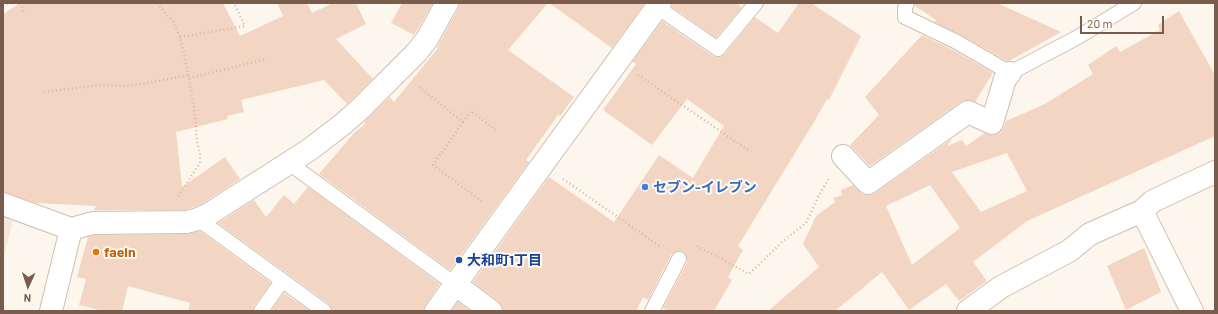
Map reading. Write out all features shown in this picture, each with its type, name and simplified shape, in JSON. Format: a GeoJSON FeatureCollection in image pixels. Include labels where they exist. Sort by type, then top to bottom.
{"type":"FeatureCollection","features":[{"type":"Feature","properties":{"kind":"street"},"geometry":{"type":"LineString","coordinates":[[3,204],[71,229],[93,223],[187,222],[198,219],[209,214],[326,139],[360,109],[417,52],[427,39],[447,3]]}},
{"type":"Feature","properties":{"kind":"street"},"geometry":{"type":"LineString","coordinates":[[436,311],[659,5]]}},
{"type":"Feature","properties":{"kind":"street"},"geometry":{"type":"LineString","coordinates":[[843,156],[868,184],[968,112],[992,123],[1006,79],[1010,73]]}},
{"type":"Feature","properties":{"kind":"street"},"geometry":{"type":"LineString","coordinates":[[968,311],[1001,287],[1069,250],[1090,234],[1142,211],[1153,201],[1215,172]]}},
{"type":"Feature","properties":{"kind":"street"},"geometry":{"type":"LineString","coordinates":[[1142,211],[1192,311]]}},
{"type":"Feature","properties":{"kind":"street"},"geometry":{"type":"LineString","coordinates":[[51,311],[71,229]]}},
{"type":"Feature","properties":{"kind":"street"},"geometry":{"type":"LineString","coordinates":[[456,285],[491,311]]}},
{"type":"Feature","properties":{"kind":"lane"},"geometry":{"type":"LineString","coordinates":[[659,5],[718,49],[756,3]]}},
{"type":"Feature","properties":{"kind":"lane"},"geometry":{"type":"LineString","coordinates":[[907,3],[905,8],[905,17],[957,42],[1010,73],[1078,37],[1134,3]]}},
{"type":"Feature","properties":{"kind":"lane"},"geometry":{"type":"LineString","coordinates":[[289,163],[456,285]]}},
{"type":"Feature","properties":{"kind":"lane"},"geometry":{"type":"LineString","coordinates":[[198,219],[324,311]]}},
{"type":"Feature","properties":{"kind":"lane"},"geometry":{"type":"LineString","coordinates":[[652,311],[679,259]]}},
{"type":"Feature","properties":{"kind":"lane"},"geometry":{"type":"LineString","coordinates":[[261,311],[282,281]]}},
{"type":"Feature","properties":{"kind":"path"},"geometry":{"type":"LineString","coordinates":[[3,6],[8,3]]}},
{"type":"Feature","properties":{"kind":"path"},"geometry":{"type":"LineString","coordinates":[[20,3],[24,12]]}},
{"type":"Feature","properties":{"kind":"path"},"geometry":{"type":"LineString","coordinates":[[157,3],[173,22],[180,37],[189,77],[197,142],[200,154],[200,163],[160,223]]}},
{"type":"Feature","properties":{"kind":"path"},"geometry":{"type":"LineString","coordinates":[[180,37],[245,26],[234,3]]}},
{"type":"Feature","properties":{"kind":"path"},"geometry":{"type":"LineString","coordinates":[[44,92],[105,85],[123,86],[189,77],[267,59]]}},
{"type":"Feature","properties":{"kind":"path"},"geometry":{"type":"LineString","coordinates":[[617,61],[748,150]]}},
{"type":"Feature","properties":{"kind":"path"},"geometry":{"type":"LineString","coordinates":[[398,71],[463,122]]}},
{"type":"Feature","properties":{"kind":"path"},"geometry":{"type":"LineString","coordinates":[[497,131],[471,111],[433,165],[505,217]]}},
{"type":"Feature","properties":{"kind":"path"},"geometry":{"type":"LineString","coordinates":[[679,259],[692,244],[749,274],[783,241],[806,223],[824,187],[843,156]]}},
{"type":"Feature","properties":{"kind":"path"},"geometry":{"type":"LineString","coordinates":[[543,166],[663,248]]}},
{"type":"Feature","properties":{"kind":"shaded area"},"geometry":{"type":"Polygon","coordinates":[[[3,217],[13,220],[3,261],[3,217]]]}},
{"type":"Feature","properties":{"kind":"building"},"geometry":{"type":"Polygon","coordinates":[[[20,3],[223,3],[240,36],[283,16],[277,3],[307,3],[312,13],[333,3],[356,3],[366,24],[336,39],[373,79],[347,104],[324,80],[241,100],[244,112],[227,116],[228,119],[176,132],[182,187],[225,157],[240,179],[203,203],[194,207],[185,210],[94,210],[96,206],[36,203],[3,192],[3,14],[20,3]]]}},
{"type":"Feature","properties":{"kind":"building"},"geometry":{"type":"Polygon","coordinates":[[[402,3],[433,3],[414,35],[391,23],[402,3]]]}},
{"type":"Feature","properties":{"kind":"building"},"geometry":{"type":"Polygon","coordinates":[[[459,3],[548,3],[508,50],[574,97],[560,116],[558,115],[526,160],[529,162],[450,270],[319,174],[354,133],[365,124],[364,122],[390,97],[394,102],[438,48],[437,47],[458,9],[459,3]]]}},
{"type":"Feature","properties":{"kind":"building"},"geometry":{"type":"Polygon","coordinates":[[[549,3],[645,3],[612,48],[549,3]]]}},
{"type":"Feature","properties":{"kind":"building"},"geometry":{"type":"Polygon","coordinates":[[[672,3],[736,3],[742,7],[716,38],[672,7],[672,3]]]}},
{"type":"Feature","properties":{"kind":"building"},"geometry":{"type":"Polygon","coordinates":[[[799,3],[811,3],[861,36],[829,100],[827,99],[738,246],[743,250],[728,277],[732,280],[714,311],[669,311],[663,308],[687,263],[686,255],[679,251],[671,255],[648,300],[643,297],[636,311],[503,311],[499,301],[473,282],[549,177],[614,222],[659,155],[693,178],[724,126],[687,99],[652,145],[603,110],[636,64],[632,62],[662,21],[713,56],[717,57],[725,54],[755,17],[778,33],[799,3]]]}},
{"type":"Feature","properties":{"kind":"building"},"geometry":{"type":"Polygon","coordinates":[[[915,3],[997,3],[1061,32],[1007,61],[961,35],[934,22],[936,20],[915,6],[915,3]]]}},
{"type":"Feature","properties":{"kind":"building"},"geometry":{"type":"Polygon","coordinates":[[[1179,11],[1215,75],[1215,136],[1027,221],[973,262],[987,281],[959,301],[946,284],[909,310],[882,272],[835,311],[768,311],[819,267],[803,244],[816,216],[835,202],[833,198],[842,195],[841,190],[853,185],[863,195],[870,195],[952,139],[947,146],[962,140],[966,146],[985,133],[993,135],[1000,133],[1006,121],[1045,104],[1093,74],[1088,65],[1116,46],[1120,52],[1160,30],[1158,25],[1179,11]],[[1007,153],[952,172],[981,212],[1027,191],[1007,153]],[[930,185],[886,206],[912,265],[960,228],[930,185]]]}},
{"type":"Feature","properties":{"kind":"building"},"geometry":{"type":"Polygon","coordinates":[[[922,35],[953,50],[993,73],[975,102],[967,100],[961,102],[870,166],[850,145],[879,115],[865,97],[922,35]]]}},
{"type":"Feature","properties":{"kind":"building"},"geometry":{"type":"Polygon","coordinates":[[[308,187],[440,284],[426,304],[424,311],[332,311],[329,304],[218,223],[254,200],[266,217],[284,195],[294,204],[308,187]]]}},
{"type":"Feature","properties":{"kind":"building"},"geometry":{"type":"Polygon","coordinates":[[[200,231],[271,283],[254,306],[253,311],[188,311],[190,303],[128,286],[122,311],[103,311],[79,305],[86,279],[77,277],[88,237],[95,235],[187,234],[200,231]]]}},
{"type":"Feature","properties":{"kind":"building"},"geometry":{"type":"Polygon","coordinates":[[[1144,248],[1161,292],[1126,310],[1107,266],[1144,248]]]}},
{"type":"Feature","properties":{"kind":"building"},"geometry":{"type":"Polygon","coordinates":[[[284,293],[310,311],[271,311],[284,293]]]}},
{"type":"Feature","properties":{"kind":"building"},"geometry":{"type":"Polygon","coordinates":[[[458,302],[470,311],[451,311],[458,302]]]}},
{"type":"Feature","properties":{"kind":"place","name":"セブン-イレブン"},"geometry":{"type":"Point","coordinates":[645,187]}},
{"type":"Feature","properties":{"kind":"place","name":"faein"},"geometry":{"type":"Point","coordinates":[96,252]}},
{"type":"Feature","properties":{"kind":"place","name":"大和町1丁目"},"geometry":{"type":"Point","coordinates":[459,260]}}]}
